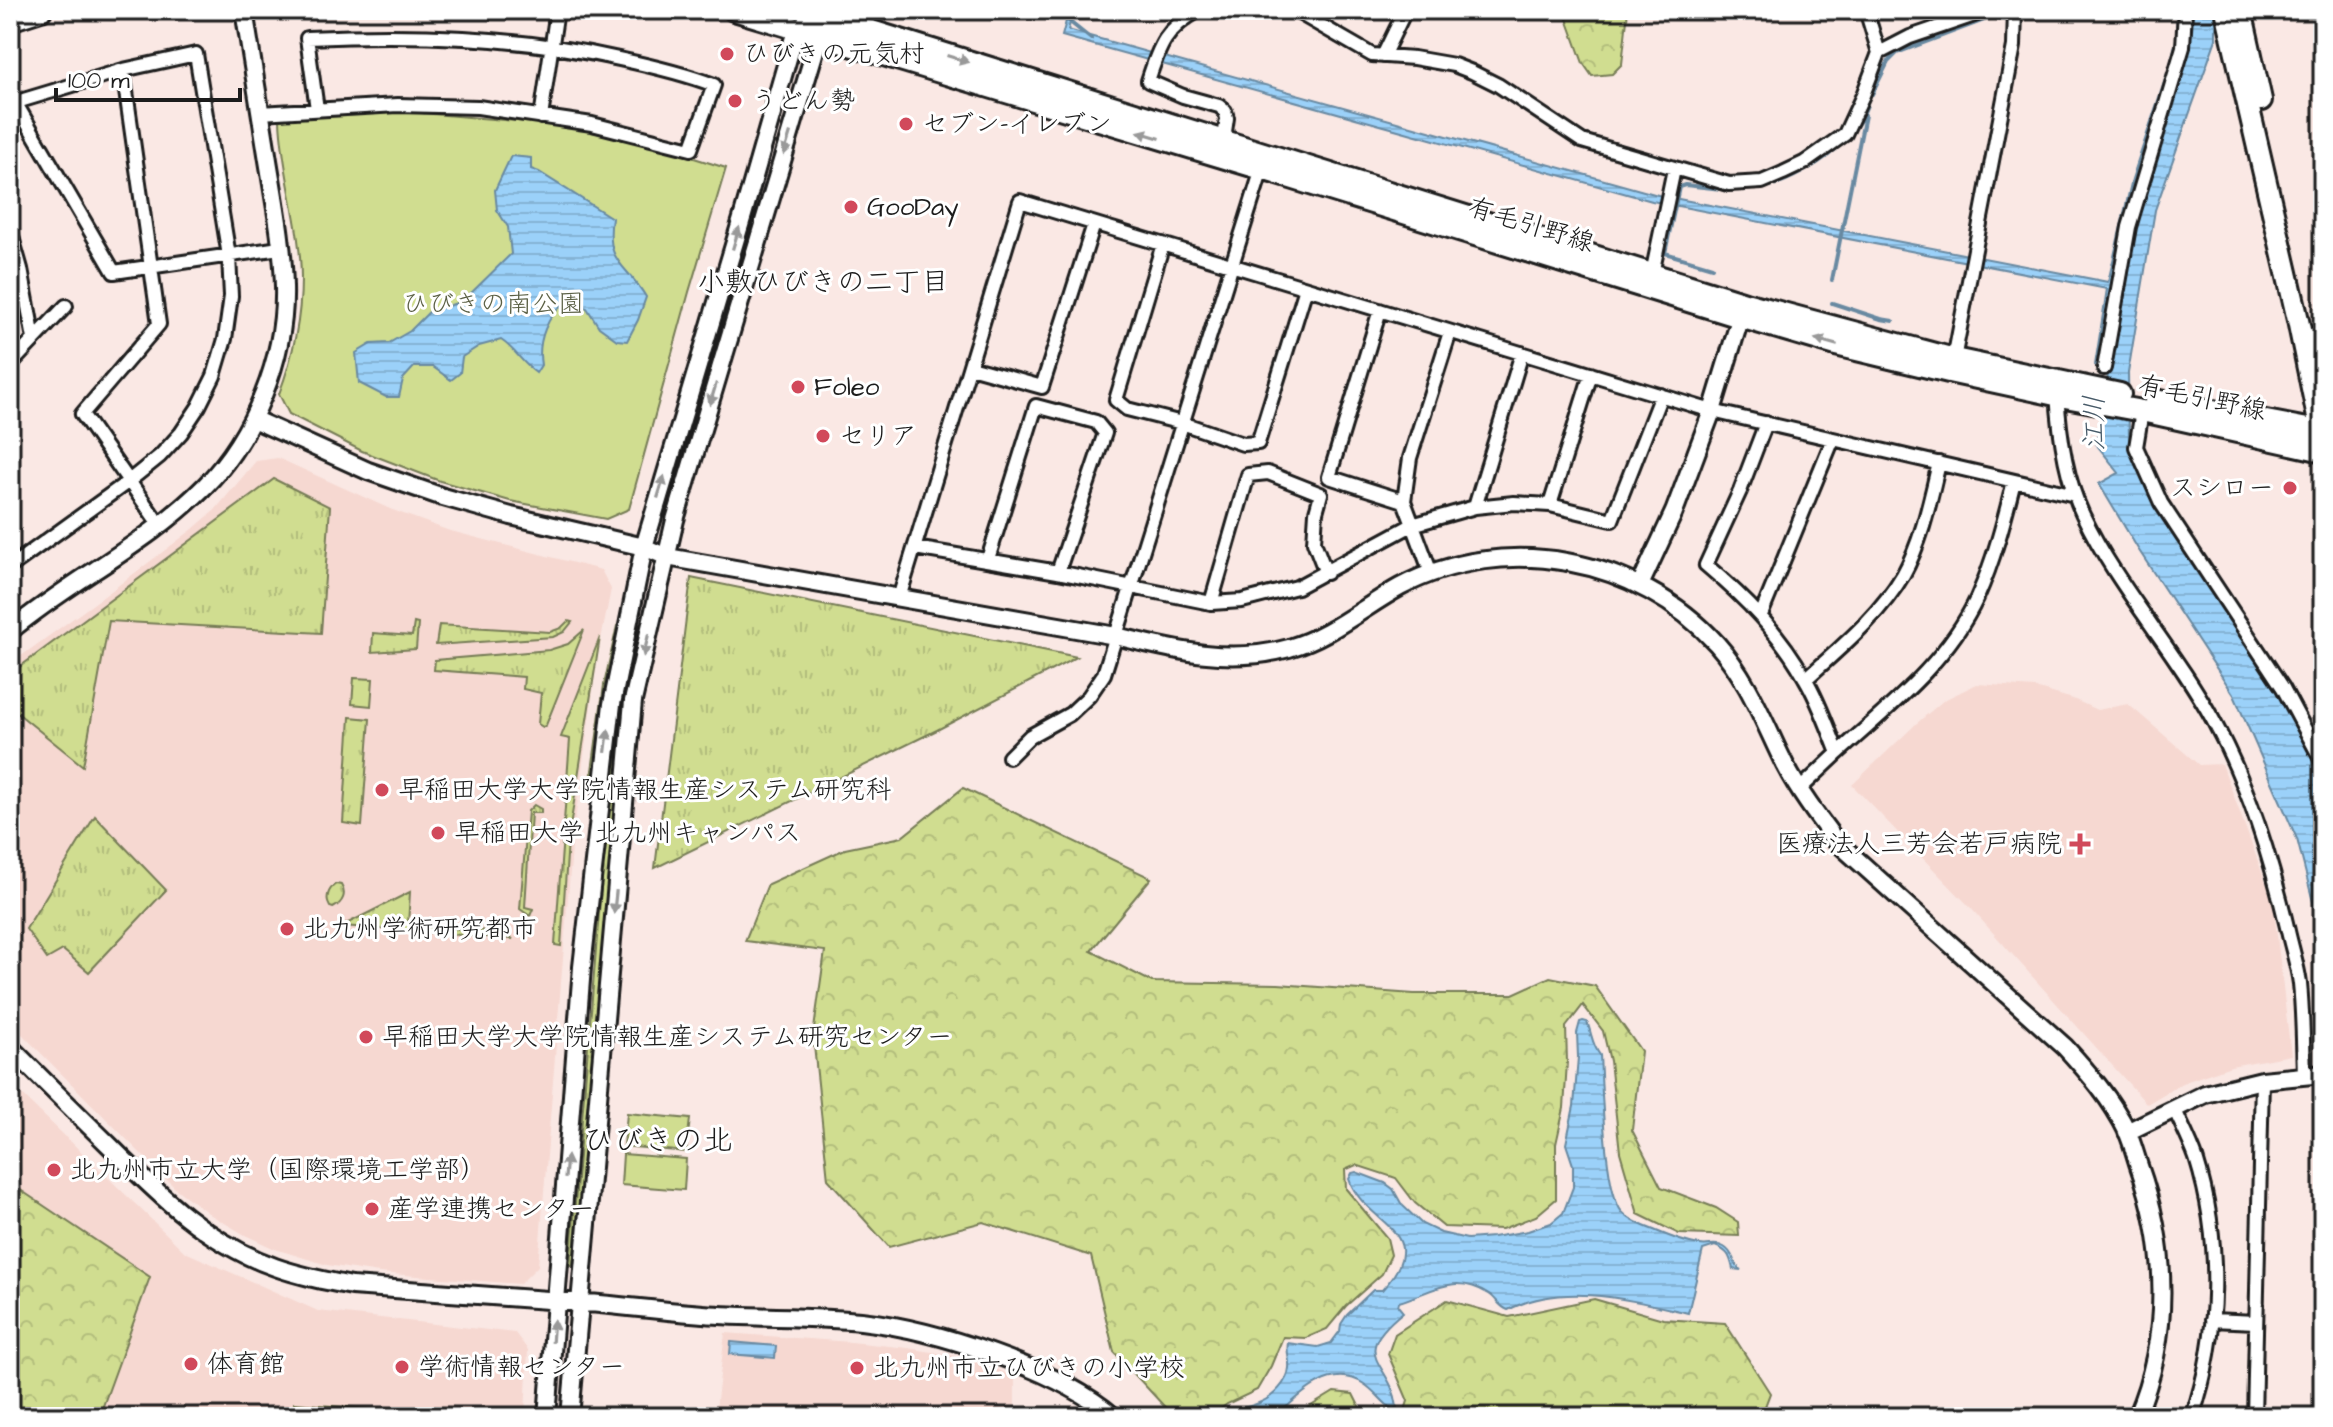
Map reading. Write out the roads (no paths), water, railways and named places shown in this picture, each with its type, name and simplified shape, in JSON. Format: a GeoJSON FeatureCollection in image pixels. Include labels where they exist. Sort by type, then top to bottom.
{"type":"FeatureCollection","features":[{"type":"Feature","properties":{"kind":"main road"},"geometry":{"type":"LineString","coordinates":[[10,20],[41,10]]}},
{"type":"Feature","properties":{"kind":"main road","name":"有毛引野線"},"geometry":{"type":"LineString","coordinates":[[734,10],[819,37],[1222,149],[1652,274],[1836,345],[2322,439]]}},
{"type":"Feature","properties":{"kind":"main road"},"geometry":{"type":"LineString","coordinates":[[2226,10],[2295,305],[2322,439]]}},
{"type":"Feature","properties":{"kind":"main road"},"geometry":{"type":"LineString","coordinates":[[2241,10],[2323,371]]}},
{"type":"Feature","properties":{"kind":"main road","name":"有毛引野線"},"geometry":{"type":"LineString","coordinates":[[812,12],[1222,149],[1262,169],[1742,310],[1954,359],[2061,389]]}},
{"type":"Feature","properties":{"kind":"street"},"geometry":{"type":"LineString","coordinates":[[10,631],[159,524],[205,486],[253,419],[265,390],[274,360],[284,289],[244,10]]}},
{"type":"Feature","properties":{"kind":"street"},"geometry":{"type":"LineString","coordinates":[[541,117],[557,10]]}},
{"type":"Feature","properties":{"kind":"street"},"geometry":{"type":"LineString","coordinates":[[1199,10],[1171,29],[1158,48],[1148,81],[1183,96],[1219,106],[1225,111],[1227,118],[1222,149]]}},
{"type":"Feature","properties":{"kind":"street"},"geometry":{"type":"LineString","coordinates":[[1294,10],[1309,14],[1372,55],[1414,58],[1454,65],[1472,72],[1498,85],[1582,141],[1729,184],[1762,182],[1804,163],[1845,134],[1879,53],[1866,10]]}},
{"type":"Feature","properties":{"kind":"street"},"geometry":{"type":"LineString","coordinates":[[1879,53],[1910,37],[1989,10]]}},
{"type":"Feature","properties":{"kind":"street"},"geometry":{"type":"LineString","coordinates":[[1954,359],[2014,46],[2015,10]]}},
{"type":"Feature","properties":{"kind":"street"},"geometry":{"type":"LineString","coordinates":[[2104,368],[2129,227],[2183,47],[2185,10]]}},
{"type":"Feature","properties":{"kind":"street"},"geometry":{"type":"LineString","coordinates":[[547,1417],[582,967],[612,704],[644,547],[796,30],[812,12]]}},
{"type":"Feature","properties":{"kind":"street"},"geometry":{"type":"LineString","coordinates":[[570,1417],[633,701],[675,520],[819,37],[812,12]]}},
{"type":"Feature","properties":{"kind":"street"},"geometry":{"type":"LineString","coordinates":[[1383,56],[1403,15]]}},
{"type":"Feature","properties":{"kind":"street"},"geometry":{"type":"LineString","coordinates":[[260,113],[398,105],[478,107],[592,124],[691,149],[714,85],[685,74],[552,46],[427,36],[307,38],[317,109]]}},
{"type":"Feature","properties":{"kind":"street"},"geometry":{"type":"LineString","coordinates":[[12,561],[129,481],[160,456],[181,433],[214,376],[225,339],[231,296],[229,256],[196,54],[123,70],[12,103],[114,272],[229,256],[280,248]]}},
{"type":"Feature","properties":{"kind":"street"},"geometry":{"type":"LineString","coordinates":[[123,70],[159,324],[82,414],[159,524]]}},
{"type":"Feature","properties":{"kind":"street"},"geometry":{"type":"LineString","coordinates":[[1009,757],[1030,736],[1070,714],[1089,696],[1104,674],[1262,169]]}},
{"type":"Feature","properties":{"kind":"street"},"geometry":{"type":"LineString","coordinates":[[1652,274],[1674,169]]}},
{"type":"Feature","properties":{"kind":"street"},"geometry":{"type":"LineString","coordinates":[[899,598],[1020,201],[1712,411],[2075,495]]}},
{"type":"Feature","properties":{"kind":"street"},"geometry":{"type":"LineString","coordinates":[[970,367],[1042,387],[1094,224]]}},
{"type":"Feature","properties":{"kind":"street"},"geometry":{"type":"LineString","coordinates":[[10,230],[34,339]]}},
{"type":"Feature","properties":{"kind":"street"},"geometry":{"type":"LineString","coordinates":[[1163,244],[1116,400],[1127,409],[1182,423],[1243,444],[1258,443],[1306,288]]}},
{"type":"Feature","properties":{"kind":"street"},"geometry":{"type":"LineString","coordinates":[[10,365],[66,306]]}},
{"type":"Feature","properties":{"kind":"street"},"geometry":{"type":"LineString","coordinates":[[1380,310],[1329,477],[1404,501]]}},
{"type":"Feature","properties":{"kind":"street"},"geometry":{"type":"LineString","coordinates":[[1640,585],[1674,512],[1712,411],[1742,310]]}},
{"type":"Feature","properties":{"kind":"street"},"geometry":{"type":"LineString","coordinates":[[1431,573],[1404,501],[1410,458],[1450,332]]}},
{"type":"Feature","properties":{"kind":"street"},"geometry":{"type":"LineString","coordinates":[[1475,507],[1522,353]]}},
{"type":"Feature","properties":{"kind":"street"},"geometry":{"type":"LineString","coordinates":[[1550,505],[1591,374]]}},
{"type":"Feature","properties":{"kind":"street"},"geometry":{"type":"LineString","coordinates":[[2061,389],[2069,478],[2075,495],[2097,542],[2212,717],[2243,783],[2283,910],[2300,983],[2313,1075],[2262,1080],[2205,1094],[2127,1132]]}},
{"type":"Feature","properties":{"kind":"street"},"geometry":{"type":"LineString","coordinates":[[915,548],[1132,585],[1211,603],[1242,601],[1297,587],[1412,525],[1475,507],[1514,503],[1550,505],[1612,520],[1661,395]]}},
{"type":"Feature","properties":{"kind":"street"},"geometry":{"type":"LineString","coordinates":[[2135,405],[2136,447],[2161,503],[2283,688],[2323,763]]}},
{"type":"Feature","properties":{"kind":"street"},"geometry":{"type":"LineString","coordinates":[[988,559],[1036,406],[1096,422],[1105,433],[1058,572]]}},
{"type":"Feature","properties":{"kind":"street"},"geometry":{"type":"LineString","coordinates":[[253,419],[368,471],[443,497],[644,547],[667,557],[1226,657],[1257,655],[1289,648],[1324,635],[1400,587],[1431,573],[1476,561],[1516,556],[1563,560],[1640,585],[1678,609],[1716,643],[1744,679],[1799,790],[1836,841],[2065,1047],[2088,1072],[2127,1132],[2147,1188],[2157,1231],[2162,1292],[2154,1363],[2136,1417]]}},
{"type":"Feature","properties":{"kind":"street"},"geometry":{"type":"LineString","coordinates":[[1766,423],[1740,491],[1706,565],[1761,615],[1806,679],[1838,753]]}},
{"type":"Feature","properties":{"kind":"street"},"geometry":{"type":"LineString","coordinates":[[1761,615],[1833,439]]}},
{"type":"Feature","properties":{"kind":"street"},"geometry":{"type":"LineString","coordinates":[[1806,679],[1856,633],[1904,573],[1929,507],[1939,463]]}},
{"type":"Feature","properties":{"kind":"street"},"geometry":{"type":"LineString","coordinates":[[1211,603],[1248,475],[1268,473],[1321,494],[1314,542],[1326,573]]}},
{"type":"Feature","properties":{"kind":"street"},"geometry":{"type":"LineString","coordinates":[[1799,790],[1922,675],[1962,624],[1989,569],[2014,481]]}},
{"type":"Feature","properties":{"kind":"street"},"geometry":{"type":"LineString","coordinates":[[10,1047],[153,1190],[183,1215],[244,1253],[274,1266],[315,1279],[352,1286],[579,1302],[704,1315],[860,1321],[899,1327],[1028,1367],[1067,1386],[1113,1417]]}},
{"type":"Feature","properties":{"kind":"street"},"geometry":{"type":"LineString","coordinates":[[2254,1417],[2262,1080]]}},
{"type":"Feature","properties":{"kind":"street"},"geometry":{"type":"LineString","coordinates":[[2174,1108],[2195,1156],[2208,1205],[2215,1291],[2207,1362],[2192,1417]]}},
{"type":"Feature","properties":{"kind":"street"},"geometry":{"type":"LineString","coordinates":[[2212,1320],[2256,1322]]}},
{"type":"Feature","properties":{"kind":"water"},"geometry":{"type":"Polygon","coordinates":[[[1069,10],[1074,10],[1068,30],[1658,195],[2108,282],[2132,179],[2171,61],[2177,36],[2176,10],[2179,10],[2179,28],[2173,62],[2139,163],[2118,248],[2111,283],[2123,285],[2135,218],[2192,32],[2193,10],[2216,10],[2216,39],[2155,210],[2128,373],[2129,440],[2148,494],[2283,699],[2323,775],[2323,941],[2297,839],[2234,695],[2099,484],[2119,473],[2096,444],[2123,289],[2111,288],[2098,366],[2095,365],[2107,289],[1652,201],[1062,36],[1069,10]]]}},
{"type":"Feature","properties":{"kind":"water"},"geometry":{"type":"Polygon","coordinates":[[[511,156],[531,158],[531,169],[612,218],[614,254],[646,297],[627,341],[617,340],[599,327],[587,308],[568,301],[554,313],[545,329],[541,365],[536,373],[501,340],[479,346],[462,357],[460,373],[451,380],[433,367],[414,367],[403,379],[399,397],[386,397],[359,383],[356,353],[371,344],[389,343],[410,331],[429,312],[463,301],[511,254],[508,227],[497,210],[495,190],[511,156]]]}},
{"type":"Feature","properties":{"kind":"water"},"geometry":{"type":"Polygon","coordinates":[[[1583,1021],[1587,1022],[1600,1055],[1608,1162],[1616,1201],[1622,1212],[1637,1223],[1688,1243],[1718,1245],[1724,1247],[1741,1270],[1733,1269],[1728,1254],[1723,1250],[1715,1246],[1703,1250],[1688,1313],[1620,1299],[1574,1295],[1529,1301],[1508,1310],[1489,1294],[1476,1288],[1454,1284],[1443,1286],[1399,1302],[1398,1306],[1403,1312],[1377,1340],[1374,1350],[1376,1359],[1393,1391],[1397,1407],[1393,1410],[1364,1384],[1340,1377],[1316,1384],[1276,1417],[1226,1417],[1275,1393],[1288,1373],[1288,1343],[1318,1347],[1331,1343],[1347,1315],[1373,1290],[1382,1290],[1397,1270],[1402,1254],[1400,1241],[1357,1195],[1349,1179],[1352,1173],[1385,1183],[1422,1224],[1441,1233],[1467,1239],[1528,1231],[1551,1223],[1563,1213],[1573,1187],[1573,1165],[1566,1144],[1574,1106],[1577,1033],[1583,1021]]]}},
{"type":"Feature","properties":{"kind":"water"},"geometry":{"type":"Polygon","coordinates":[[[731,1342],[776,1346],[775,1358],[730,1354],[731,1342]]]}},
{"type":"Feature","properties":{"kind":"waterway"},"geometry":{"type":"LineString","coordinates":[[1055,10],[1091,39]]}},
{"type":"Feature","properties":{"kind":"waterway"},"geometry":{"type":"LineString","coordinates":[[1872,94],[1888,62],[1897,53],[2011,10]]}},
{"type":"Feature","properties":{"kind":"waterway"},"geometry":{"type":"LineString","coordinates":[[1851,134],[1867,105]]}},
{"type":"Feature","properties":{"kind":"waterway"},"geometry":{"type":"LineString","coordinates":[[1832,280],[1865,115]]}},
{"type":"Feature","properties":{"kind":"waterway"},"geometry":{"type":"LineString","coordinates":[[1756,188],[1779,183],[1804,171],[1845,140]]}},
{"type":"Feature","properties":{"kind":"waterway"},"geometry":{"type":"LineString","coordinates":[[1712,267],[1665,253],[1679,187],[1731,190]]}},
{"type":"Feature","properties":{"kind":"waterway"},"geometry":{"type":"LineString","coordinates":[[1832,303],[1893,321]]}},
{"type":"Feature","properties":{"kind":"place","name":"ひびきの元気村"},"geometry":{"type":"Point","coordinates":[727,54]}},
{"type":"Feature","properties":{"kind":"place","name":"うどん勢"},"geometry":{"type":"Point","coordinates":[735,101]}},
{"type":"Feature","properties":{"kind":"place","name":"セブン-イレブン"},"geometry":{"type":"Point","coordinates":[906,124]}},
{"type":"Feature","properties":{"kind":"place","name":"GooDay"},"geometry":{"type":"Point","coordinates":[851,207]}},
{"type":"Feature","properties":{"kind":"place","name":"Foleo"},"geometry":{"type":"Point","coordinates":[798,387]}},
{"type":"Feature","properties":{"kind":"place","name":"セリア"},"geometry":{"type":"Point","coordinates":[823,436]}},
{"type":"Feature","properties":{"kind":"place","name":"スシロー"},"geometry":{"type":"Point","coordinates":[2290,488]}},
{"type":"Feature","properties":{"kind":"place","name":"早稲田大学大学院情報生産システム研究科"},"geometry":{"type":"Point","coordinates":[382,790]}},
{"type":"Feature","properties":{"kind":"place","name":"早稲田大学 北九州キャンパス"},"geometry":{"type":"Point","coordinates":[438,833]}},
{"type":"Feature","properties":{"kind":"place","name":"医療法人三芳会若戸病院"},"geometry":{"type":"Point","coordinates":[2080,844]}},
{"type":"Feature","properties":{"kind":"place","name":"北九州学術研究都市"},"geometry":{"type":"Point","coordinates":[287,929]}},
{"type":"Feature","properties":{"kind":"place","name":"早稲田大学大学院情報生産システム研究センター"},"geometry":{"type":"Point","coordinates":[366,1037]}},
{"type":"Feature","properties":{"kind":"place","name":"北九州市立大学（国際環境工学部）"},"geometry":{"type":"Point","coordinates":[54,1170]}},
{"type":"Feature","properties":{"kind":"place","name":"産学連携センター"},"geometry":{"type":"Point","coordinates":[372,1209]}},
{"type":"Feature","properties":{"kind":"place","name":"体育館"},"geometry":{"type":"Point","coordinates":[191,1364]}},
{"type":"Feature","properties":{"kind":"place","name":"学術情報センター"},"geometry":{"type":"Point","coordinates":[402,1367]}},
{"type":"Feature","properties":{"kind":"place","name":"北九州市立ひびきの小学校"},"geometry":{"type":"Point","coordinates":[857,1368]}},
{"type":"Feature","properties":{"kind":"district","name":"小敷ひびきの二丁目"},"geometry":{"type":"Point","coordinates":[823,282]}},
{"type":"Feature","properties":{"kind":"district","name":"ひびきの北"},"geometry":{"type":"Point","coordinates":[658,1141]}},
{"type":"Feature","properties":{"kind":"park label","name":"ひびきの南公園"},"geometry":{"type":"Point","coordinates":[493,304]}},
{"type":"Feature","properties":{"kind":"water label","name":"江川"},"geometry":{"type":"Point","coordinates":[2094,423]}}]}
